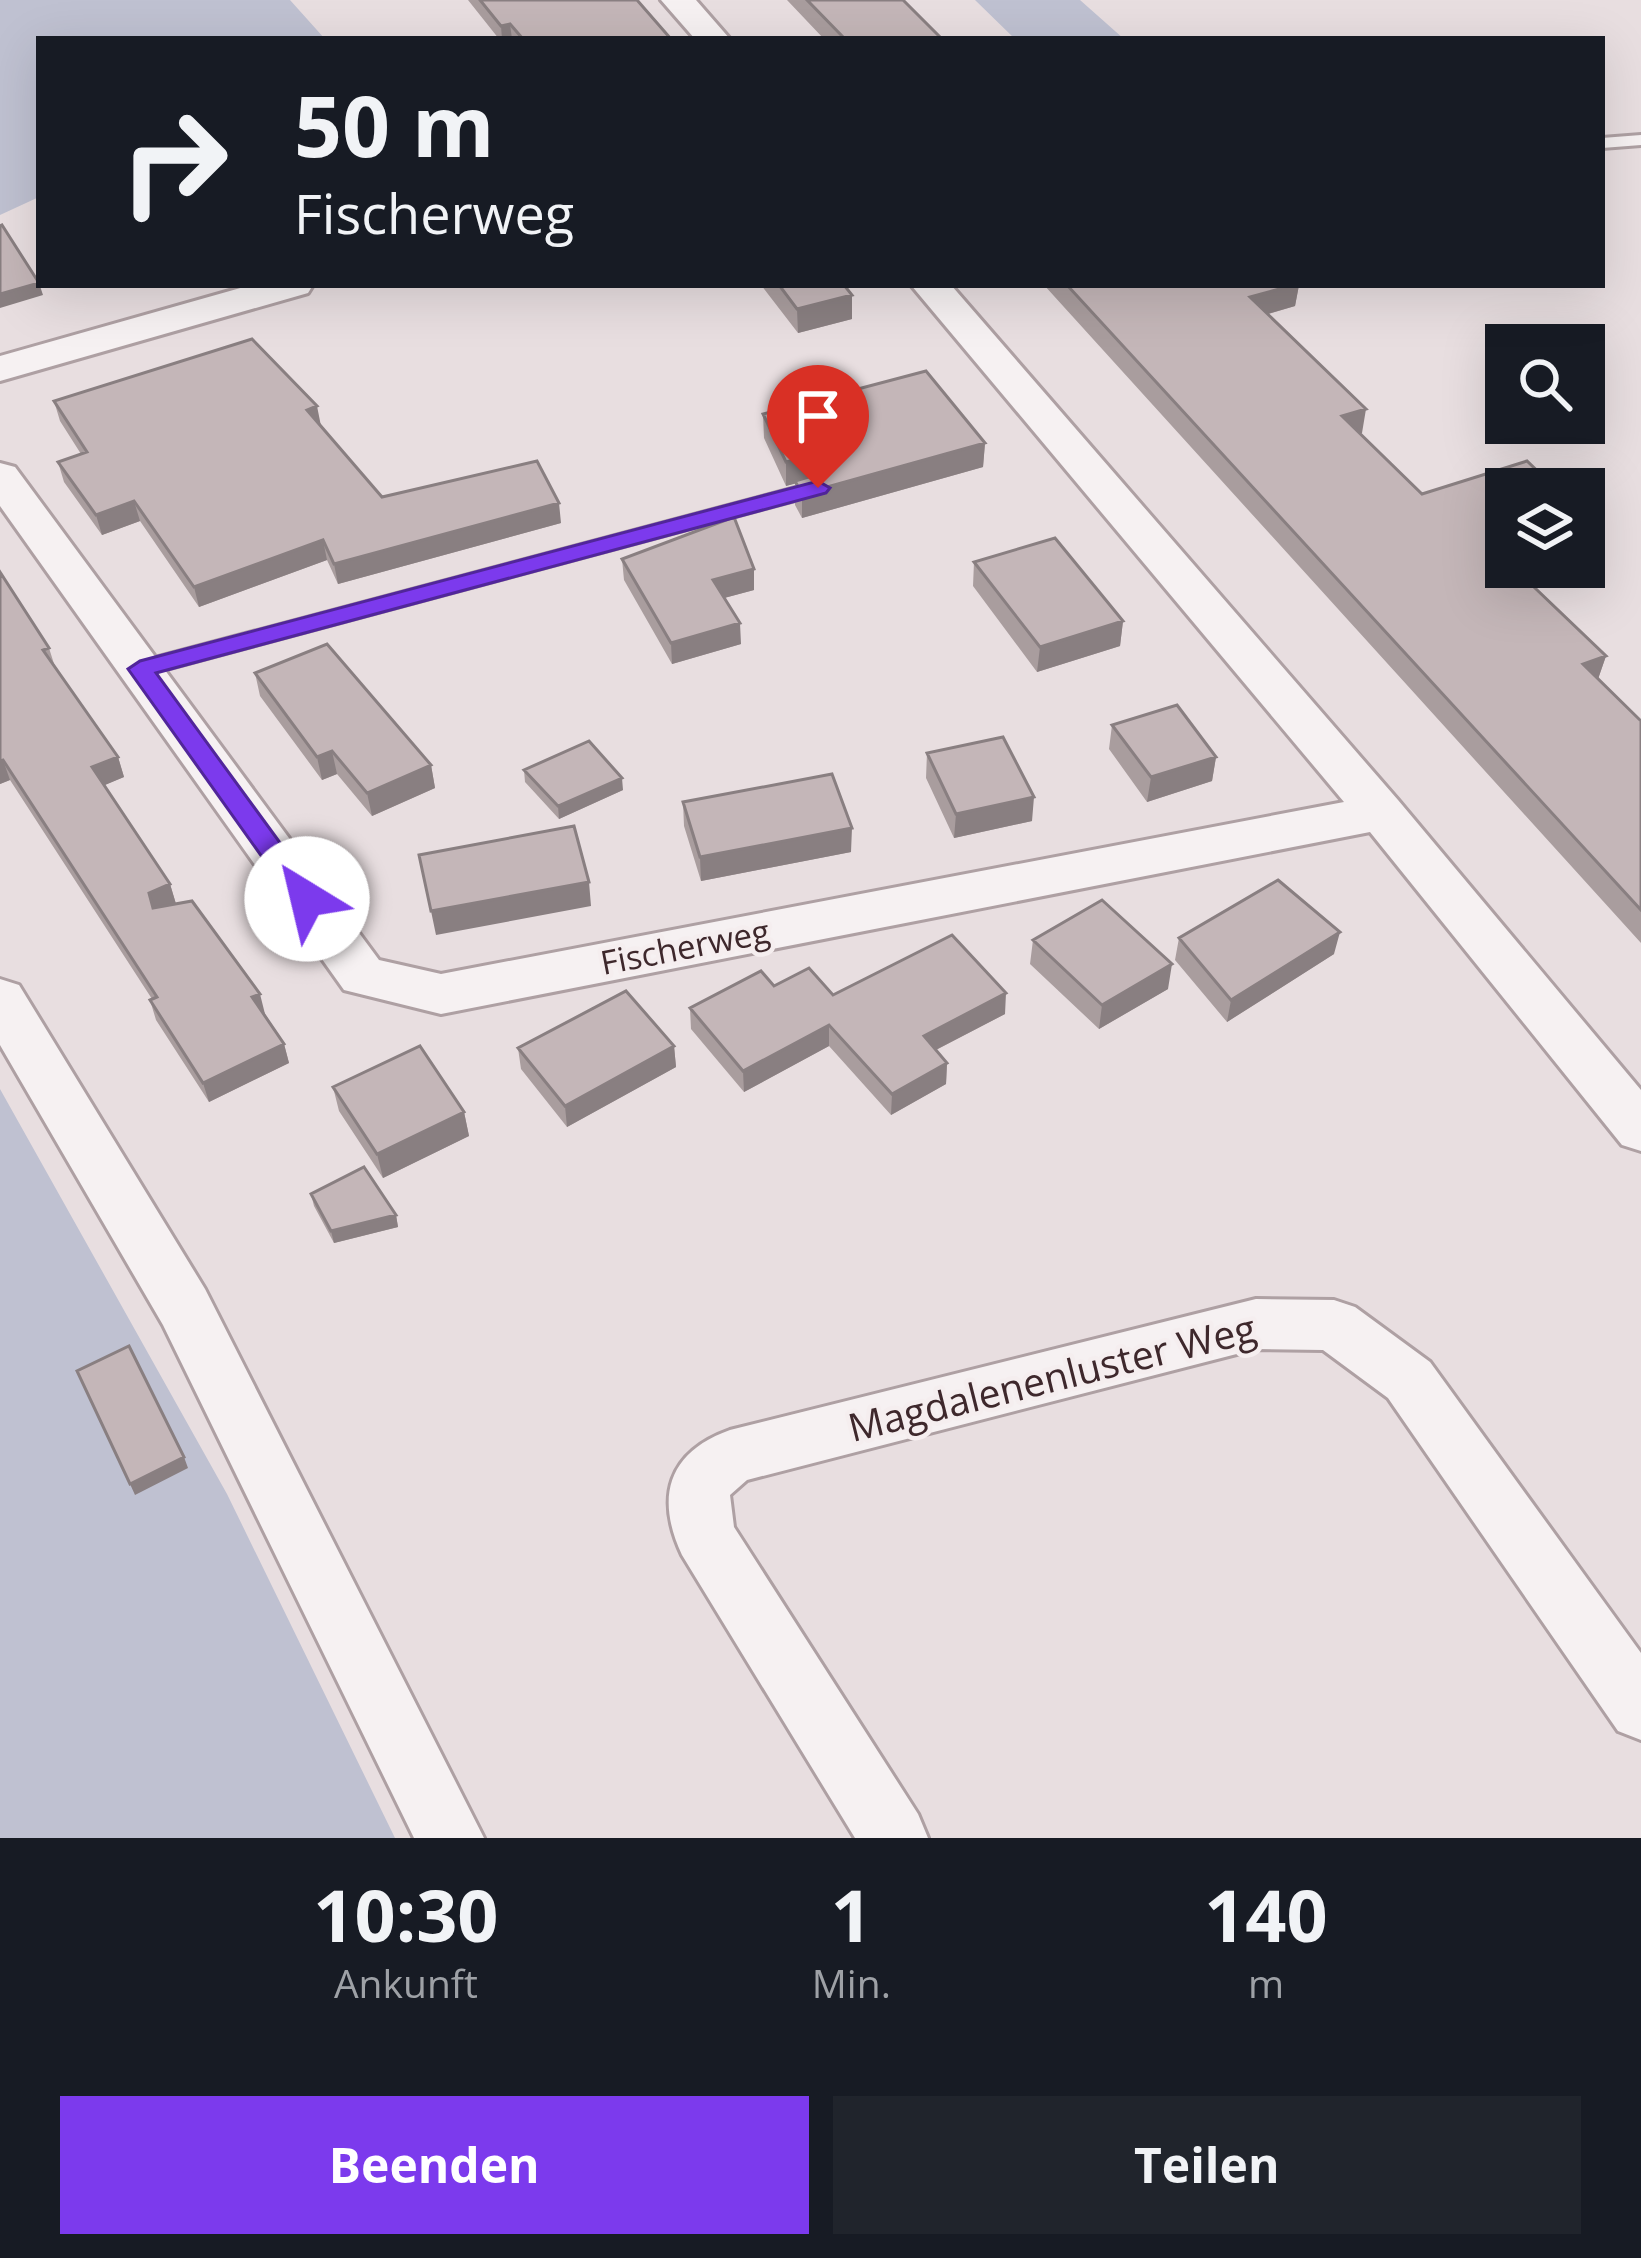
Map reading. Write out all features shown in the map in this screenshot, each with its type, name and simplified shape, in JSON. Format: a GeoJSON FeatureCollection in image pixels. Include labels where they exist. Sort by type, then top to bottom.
{"type":"FeatureCollection","features":[{"type":"Feature","properties":{"kind":"street"},"geometry":{"type":"LineString","coordinates":[[678,0],[710,36]]}},
{"type":"Feature","properties":{"kind":"street"},"geometry":{"type":"LineString","coordinates":[[0,369],[284,288]]}},
{"type":"Feature","properties":{"kind":"street"},"geometry":{"type":"LineString","coordinates":[[933,288],[1381,812],[1641,1129]]}},
{"type":"Feature","properties":{"kind":"street","name":"Fischerweg"},"geometry":{"type":"LineString","coordinates":[[0,476],[362,976],[441,994],[1381,812]]}},
{"type":"Feature","properties":{"kind":"street"},"geometry":{"type":"LineString","coordinates":[[0,999],[184,1307],[450,1838]]}},
{"type":"Feature","properties":{"kind":"street","name":"Magdalenenluster Weg"},"geometry":{"type":"LineString","coordinates":[[894,1838],[704,1535],[697,1484],[730,1457],[1256,1324],[1334,1325],[1409,1380],[1641,1708]]}},
{"type":"Feature","properties":{"kind":"lane"},"geometry":{"type":"LineString","coordinates":[[1605,143],[1641,140]]}},
{"type":"Feature","properties":{"kind":"lane"},"geometry":{"type":"LineString","coordinates":[[140,669],[818,488]]}},
{"type":"Feature","properties":{"kind":"shaded area"},"geometry":{"type":"Polygon","coordinates":[[[0,0],[290,0],[322,36],[36,36],[36,198],[0,215],[0,0]]]}},
{"type":"Feature","properties":{"kind":"shaded area"},"geometry":{"type":"Polygon","coordinates":[[[975,0],[1080,0],[1121,36],[1012,36],[975,0]]]}},
{"type":"Feature","properties":{"kind":"shaded area"},"geometry":{"type":"Polygon","coordinates":[[[0,1089],[227,1494],[395,1838],[0,1838],[0,1089]]]}},
{"type":"Feature","properties":{"kind":"building"},"geometry":{"type":"Polygon","coordinates":[[[480,0],[637,0],[668,36],[520,36],[510,24],[501,26],[480,0]]]}},
{"type":"Feature","properties":{"kind":"building"},"geometry":{"type":"Polygon","coordinates":[[[807,0],[903,0],[939,36],[842,36],[807,0]]]}},
{"type":"Feature","properties":{"kind":"building"},"geometry":{"type":"Polygon","coordinates":[[[0,226],[36,278],[36,284],[0,294],[0,226]]]}},
{"type":"Feature","properties":{"kind":"building"},"geometry":{"type":"Polygon","coordinates":[[[781,288],[846,288],[852,295],[797,309],[781,288]]]}},
{"type":"Feature","properties":{"kind":"building"},"geometry":{"type":"Polygon","coordinates":[[[1070,288],[1283,288],[1250,297],[1366,409],[1342,416],[1422,494],[1485,474],[1485,588],[1535,588],[1606,656],[1583,664],[1641,721],[1641,910],[1070,288]]]}},
{"type":"Feature","properties":{"kind":"building"},"geometry":{"type":"Polygon","coordinates":[[[252,339],[317,406],[307,410],[382,497],[537,461],[559,503],[334,564],[323,540],[194,587],[134,501],[96,515],[58,462],[87,452],[54,401],[252,339]]]}},
{"type":"Feature","properties":{"kind":"building"},"geometry":{"type":"Polygon","coordinates":[[[926,371],[985,443],[802,494],[795,481],[826,472],[833,463],[817,454],[786,462],[763,414],[926,371]]]}},
{"type":"Feature","properties":{"kind":"building"},"geometry":{"type":"Polygon","coordinates":[[[1527,461],[1534,468],[1505,468],[1527,461]]]}},
{"type":"Feature","properties":{"kind":"building"},"geometry":{"type":"Polygon","coordinates":[[[734,517],[754,569],[713,580],[740,623],[671,643],[622,559],[734,517]]]}},
{"type":"Feature","properties":{"kind":"building"},"geometry":{"type":"Polygon","coordinates":[[[1055,538],[1123,621],[1040,647],[974,562],[1055,538]]]}},
{"type":"Feature","properties":{"kind":"building"},"geometry":{"type":"Polygon","coordinates":[[[0,572],[49,648],[43,650],[118,757],[92,767],[170,884],[149,893],[153,908],[192,901],[260,994],[252,997],[284,1044],[203,1083],[150,1000],[157,997],[0,761],[0,572]]]}},
{"type":"Feature","properties":{"kind":"building"},"geometry":{"type":"Polygon","coordinates":[[[327,644],[431,765],[367,793],[332,751],[317,757],[255,673],[327,644]]]}},
{"type":"Feature","properties":{"kind":"building"},"geometry":{"type":"Polygon","coordinates":[[[1177,705],[1216,757],[1151,777],[1112,725],[1177,705]]]}},
{"type":"Feature","properties":{"kind":"building"},"geometry":{"type":"Polygon","coordinates":[[[1003,737],[1034,797],[956,814],[927,753],[1003,737]]]}},
{"type":"Feature","properties":{"kind":"building"},"geometry":{"type":"Polygon","coordinates":[[[589,741],[622,778],[558,806],[524,770],[589,741]]]}},
{"type":"Feature","properties":{"kind":"building"},"geometry":{"type":"Polygon","coordinates":[[[832,774],[852,828],[700,857],[683,802],[832,774]]]}},
{"type":"Feature","properties":{"kind":"building"},"geometry":{"type":"Polygon","coordinates":[[[574,826],[589,882],[431,911],[419,855],[574,826]]]}},
{"type":"Feature","properties":{"kind":"building"},"geometry":{"type":"Polygon","coordinates":[[[1278,880],[1340,932],[1231,1000],[1179,938],[1278,880]]]}},
{"type":"Feature","properties":{"kind":"building"},"geometry":{"type":"Polygon","coordinates":[[[1102,900],[1172,964],[1102,1005],[1033,940],[1102,900]]]}},
{"type":"Feature","properties":{"kind":"building"},"geometry":{"type":"Polygon","coordinates":[[[952,935],[1006,993],[924,1036],[947,1063],[892,1094],[829,1025],[743,1071],[690,1008],[761,971],[774,986],[809,968],[833,995],[952,935]]]}},
{"type":"Feature","properties":{"kind":"building"},"geometry":{"type":"Polygon","coordinates":[[[626,991],[674,1046],[565,1106],[518,1048],[626,991]]]}},
{"type":"Feature","properties":{"kind":"building"},"geometry":{"type":"Polygon","coordinates":[[[420,1046],[464,1112],[377,1154],[333,1087],[420,1046]]]}},
{"type":"Feature","properties":{"kind":"building"},"geometry":{"type":"Polygon","coordinates":[[[364,1167],[396,1215],[331,1231],[311,1194],[364,1167]]]}},
{"type":"Feature","properties":{"kind":"building"},"geometry":{"type":"Polygon","coordinates":[[[129,1346],[184,1457],[130,1484],[77,1371],[129,1346]]]}},
{"type":"Feature","properties":{"kind":"route"},"geometry":{"type":"LineString","coordinates":[[307,899],[140,669],[818,488]]}}]}
